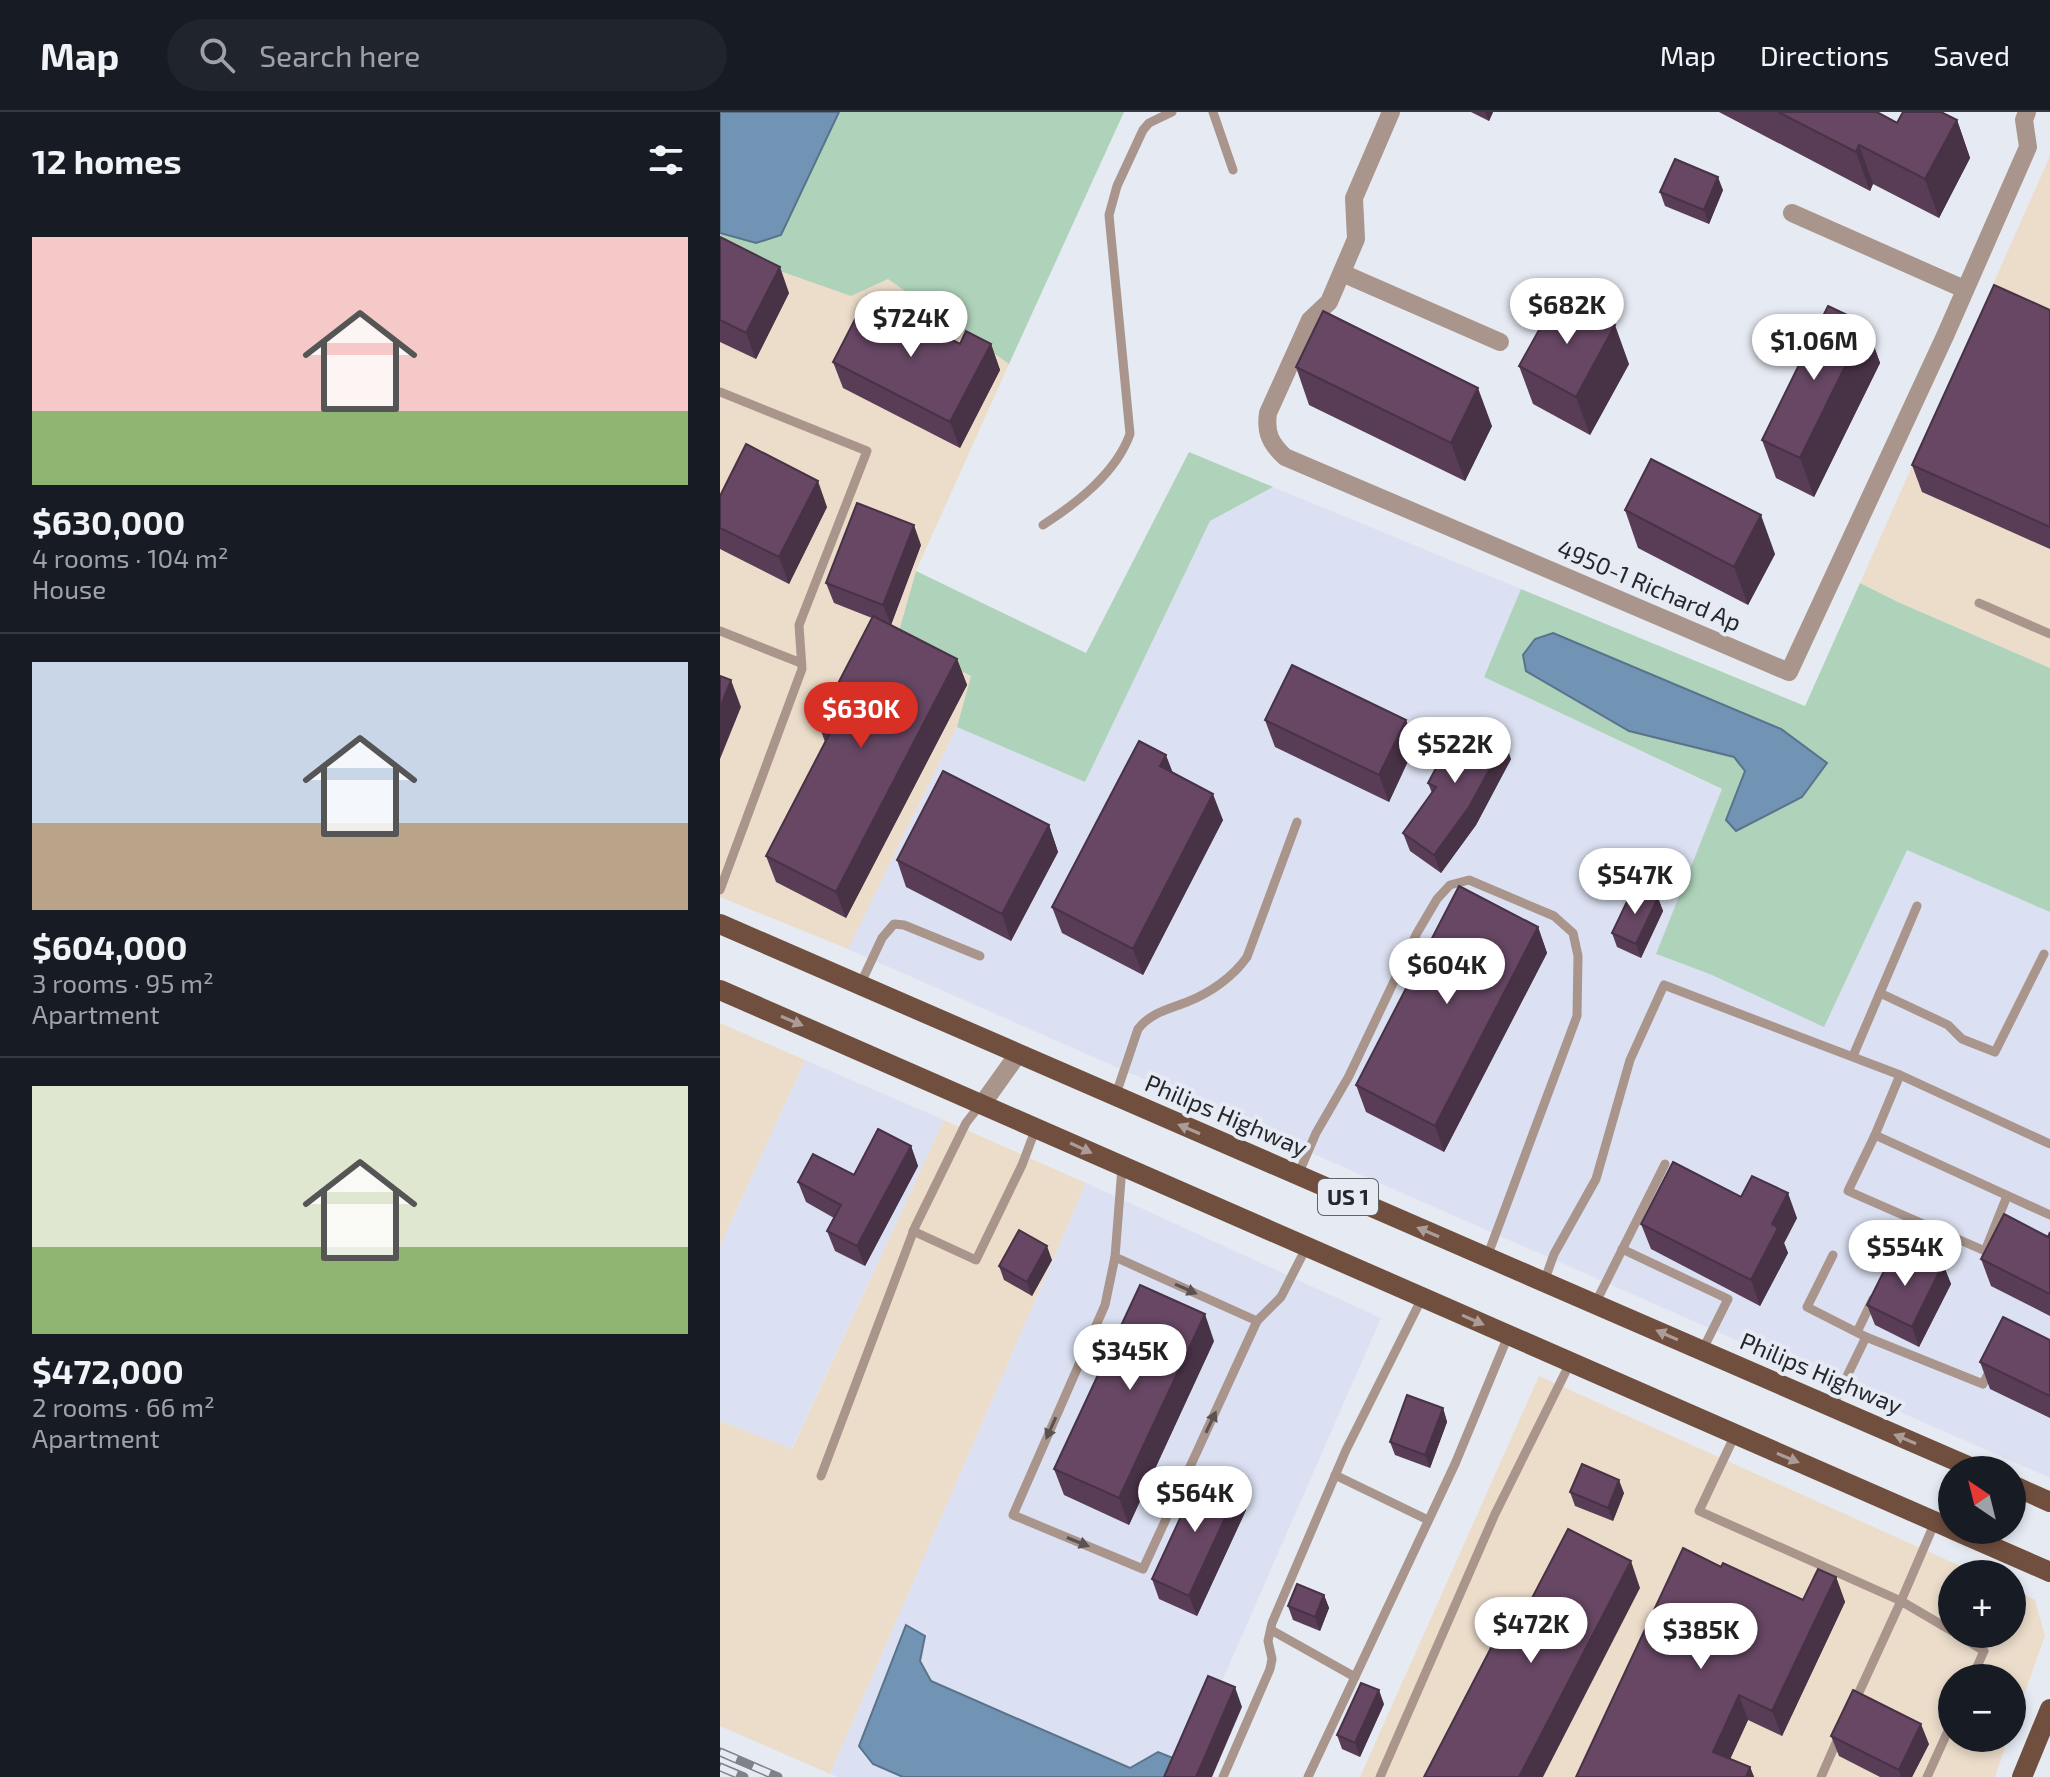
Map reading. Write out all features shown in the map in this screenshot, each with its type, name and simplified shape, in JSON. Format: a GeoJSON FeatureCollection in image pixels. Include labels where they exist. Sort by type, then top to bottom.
{"type":"FeatureCollection","features":[{"type":"Feature","properties":{"kind":"main road","name":"Philips Highway"},"geometry":{"type":"LineString","coordinates":[[720,924],[1945,1456]]}},
{"type":"Feature","properties":{"kind":"main road","name":"US 1"},"geometry":{"type":"LineString","coordinates":[[720,990],[1938,1523]]}},
{"type":"Feature","properties":{"kind":"main road"},"geometry":{"type":"LineString","coordinates":[[2026,1491],[2050,1502]]}},
{"type":"Feature","properties":{"kind":"main road","name":"US 1"},"geometry":{"type":"LineString","coordinates":[[1986,1544],[2050,1572]]}},
{"type":"Feature","properties":{"kind":"main road"},"geometry":{"type":"LineString","coordinates":[[2022,1777],[2050,1709]]}},
{"type":"Feature","properties":{"kind":"street","name":"4950-1 Richard Ap"},"geometry":{"type":"LineString","coordinates":[[1391,112],[1354,198],[1356,239],[1329,302],[1310,320],[1268,413],[1268,437],[1285,457],[1789,672],[1945,336],[2028,147],[2019,115]]}},
{"type":"Feature","properties":{"kind":"street"},"geometry":{"type":"LineString","coordinates":[[1792,213],[1964,289]]}},
{"type":"Feature","properties":{"kind":"street"},"geometry":{"type":"LineString","coordinates":[[1342,273],[1500,342]]}},
{"type":"Feature","properties":{"kind":"street"},"geometry":{"type":"LineString","coordinates":[[983,1103],[1018,1054]]}},
{"type":"Feature","properties":{"kind":"lane"},"geometry":{"type":"LineString","coordinates":[[1043,525],[1076,504],[1124,450],[1130,434],[1109,215],[1117,186],[1143,130],[1149,123],[1172,112]]}},
{"type":"Feature","properties":{"kind":"lane"},"geometry":{"type":"LineString","coordinates":[[1213,112],[1233,170]]}},
{"type":"Feature","properties":{"kind":"lane"},"geometry":{"type":"LineString","coordinates":[[720,392],[867,451],[799,625],[802,669],[720,890]]}},
{"type":"Feature","properties":{"kind":"lane"},"geometry":{"type":"LineString","coordinates":[[1979,603],[2050,634]]}},
{"type":"Feature","properties":{"kind":"lane"},"geometry":{"type":"LineString","coordinates":[[720,631],[801,663]]}},
{"type":"Feature","properties":{"kind":"lane"},"geometry":{"type":"LineString","coordinates":[[1115,1097],[1143,1022],[1214,989],[1247,957],[1297,822]]}},
{"type":"Feature","properties":{"kind":"lane"},"geometry":{"type":"LineString","coordinates":[[1298,1175],[1417,933],[1444,890],[1469,880],[1549,914],[1573,933],[1578,956],[1577,1016],[1487,1257]]}},
{"type":"Feature","properties":{"kind":"lane"},"geometry":{"type":"LineString","coordinates":[[1853,1056],[1917,906]]}},
{"type":"Feature","properties":{"kind":"lane"},"geometry":{"type":"LineString","coordinates":[[860,985],[882,938],[894,924],[904,925],[980,956]]}},
{"type":"Feature","properties":{"kind":"lane"},"geometry":{"type":"LineString","coordinates":[[1880,993],[1948,1025],[1962,1039],[1995,1052],[2044,954]]}},
{"type":"Feature","properties":{"kind":"lane"},"geometry":{"type":"LineString","coordinates":[[1544,1282],[1554,1254],[1596,1179],[1630,1060],[1664,985],[1900,1075],[2049,1142]]}},
{"type":"Feature","properties":{"kind":"lane"},"geometry":{"type":"LineString","coordinates":[[1900,1075],[1848,1191],[1985,1251],[2007,1196]]}},
{"type":"Feature","properties":{"kind":"lane"},"geometry":{"type":"LineString","coordinates":[[821,1476],[913,1231],[966,1123],[983,1103]]}},
{"type":"Feature","properties":{"kind":"lane"},"geometry":{"type":"LineString","coordinates":[[913,1231],[976,1260],[1022,1165],[1036,1128]]}},
{"type":"Feature","properties":{"kind":"lane"},"geometry":{"type":"LineString","coordinates":[[1875,1135],[2050,1215]]}},
{"type":"Feature","properties":{"kind":"lane"},"geometry":{"type":"LineString","coordinates":[[1595,1304],[1665,1164]]}},
{"type":"Feature","properties":{"kind":"lane"},"geometry":{"type":"LineString","coordinates":[[1122,1167],[1115,1257],[1105,1305],[1013,1515],[1143,1569],[1257,1321],[1281,1297],[1306,1248]]}},
{"type":"Feature","properties":{"kind":"lane"},"geometry":{"type":"LineString","coordinates":[[1622,1249],[1728,1299],[1702,1351]]}},
{"type":"Feature","properties":{"kind":"lane"},"geometry":{"type":"LineString","coordinates":[[1833,1255],[1807,1307],[1862,1334],[1983,1384],[1995,1358]]}},
{"type":"Feature","properties":{"kind":"lane"},"geometry":{"type":"LineString","coordinates":[[1115,1257],[1257,1321]]}},
{"type":"Feature","properties":{"kind":"lane"},"geometry":{"type":"LineString","coordinates":[[1832,1407],[1878,1289]]}},
{"type":"Feature","properties":{"kind":"lane"},"geometry":{"type":"LineString","coordinates":[[1223,1777],[1270,1669],[1272,1659],[1268,1641],[1271,1630],[1335,1475],[1422,1298]]}},
{"type":"Feature","properties":{"kind":"lane"},"geometry":{"type":"LineString","coordinates":[[1308,1777],[1428,1520],[1508,1336]]}},
{"type":"Feature","properties":{"kind":"lane"},"geometry":{"type":"LineString","coordinates":[[1380,1777],[1495,1514],[1570,1363]]}},
{"type":"Feature","properties":{"kind":"lane"},"geometry":{"type":"LineString","coordinates":[[1735,1435],[1699,1511],[1901,1601],[1938,1623]]}},
{"type":"Feature","properties":{"kind":"lane"},"geometry":{"type":"LineString","coordinates":[[1335,1475],[1428,1520]]}},
{"type":"Feature","properties":{"kind":"lane"},"geometry":{"type":"LineString","coordinates":[[1851,1709],[1901,1601],[1938,1541]]}},
{"type":"Feature","properties":{"kind":"lane"},"geometry":{"type":"LineString","coordinates":[[1271,1630],[1355,1677]]}},
{"type":"Feature","properties":{"kind":"lane"},"geometry":{"type":"LineString","coordinates":[[1978,1664],[1984,1651],[1979,1648]]}},
{"type":"Feature","properties":{"kind":"lane"},"geometry":{"type":"LineString","coordinates":[[1821,1777],[1845,1723]]}},
{"type":"Feature","properties":{"kind":"lane"},"geometry":{"type":"LineString","coordinates":[[1927,1777],[1938,1752]]}},
{"type":"Feature","properties":{"kind":"shaded area"},"geometry":{"type":"Polygon","coordinates":[[[2050,156],[2050,668],[1860,583],[2050,156]]]}},
{"type":"Feature","properties":{"kind":"shaded area"},"geometry":{"type":"Polygon","coordinates":[[[720,250],[888,279],[1009,364],[916,571],[897,637],[972,676],[957,727],[848,949],[720,897],[720,250]]]}},
{"type":"Feature","properties":{"kind":"shaded area"},"geometry":{"type":"Polygon","coordinates":[[[1273,487],[1521,589],[1485,677],[1722,790],[1657,955],[1712,975],[1907,849],[2050,912],[2050,1478],[2026,1467],[2026,1456],[2000,1456],[848,949],[957,727],[1085,782],[1210,521],[1273,487]]]}},
{"type":"Feature","properties":{"kind":"shaded area"},"geometry":{"type":"Polygon","coordinates":[[[720,1023],[805,1060],[720,1246],[720,1023]]]}},
{"type":"Feature","properties":{"kind":"shaded area"},"geometry":{"type":"Polygon","coordinates":[[[805,1060],[944,1120],[791,1450],[720,1421],[720,1246],[805,1060]]]}},
{"type":"Feature","properties":{"kind":"shaded area"},"geometry":{"type":"Polygon","coordinates":[[[944,1120],[1086,1183],[830,1774],[720,1726],[720,1421],[792,1449],[944,1120]]]}},
{"type":"Feature","properties":{"kind":"shaded area"},"geometry":{"type":"Polygon","coordinates":[[[1086,1183],[1381,1318],[1180,1777],[838,1777],[830,1774],[1086,1183]]]}},
{"type":"Feature","properties":{"kind":"shaded area"},"geometry":{"type":"Polygon","coordinates":[[[1539,1376],[1947,1560],[1938,1560],[1938,1648],[2026,1648],[2026,1596],[2035,1600],[2045,1636],[2026,1689],[2026,1664],[1938,1664],[1938,1752],[2003,1752],[1995,1777],[1360,1777],[1539,1376]]]}},
{"type":"Feature","properties":{"kind":"green space"},"geometry":{"type":"Polygon","coordinates":[[[839,112],[1124,112],[1009,364],[888,279],[851,296],[720,250],[720,233],[756,243],[781,235],[839,112]]]}},
{"type":"Feature","properties":{"kind":"green space"},"geometry":{"type":"Polygon","coordinates":[[[1189,452],[1273,487],[1210,521],[1085,782],[957,727],[971,676],[897,638],[916,571],[1086,653],[1189,452]]]}},
{"type":"Feature","properties":{"kind":"green space"},"geometry":{"type":"Polygon","coordinates":[[[1860,583],[2050,668],[2050,912],[1907,850],[1824,1027],[1712,975],[1656,954],[1722,789],[1484,677],[1521,589],[1805,706],[1860,583]],[[1734,757],[1745,771],[1726,820],[1802,797],[1734,757]]]}},
{"type":"Feature","properties":{"kind":"water"},"geometry":{"type":"Polygon","coordinates":[[[720,112],[839,112],[781,235],[756,243],[720,233],[720,112]]]}},
{"type":"Feature","properties":{"kind":"water"},"geometry":{"type":"Polygon","coordinates":[[[1553,633],[1781,729],[1827,763],[1802,797],[1736,831],[1726,820],[1745,771],[1734,757],[1629,731],[1526,671],[1523,655],[1535,639],[1553,633]]]}},
{"type":"Feature","properties":{"kind":"water"},"geometry":{"type":"Polygon","coordinates":[[[906,1625],[925,1636],[920,1661],[931,1681],[1130,1768],[1158,1752],[1186,1763],[1180,1777],[903,1777],[873,1764],[859,1746],[906,1625]]]}},
{"type":"Feature","properties":{"kind":"building"},"geometry":{"type":"Polygon","coordinates":[[[1778,112],[1877,112],[1897,123],[1903,112],[1941,112],[1957,120],[1925,179],[1859,145],[1856,152],[1778,112]]]}},
{"type":"Feature","properties":{"kind":"building"},"geometry":{"type":"Polygon","coordinates":[[[1675,159],[1718,177],[1704,210],[1660,192],[1675,159]]]}},
{"type":"Feature","properties":{"kind":"building"},"geometry":{"type":"Polygon","coordinates":[[[720,237],[780,267],[746,333],[720,320],[720,237]]]}},
{"type":"Feature","properties":{"kind":"building"},"geometry":{"type":"Polygon","coordinates":[[[1994,285],[2050,310],[2050,527],[1912,465],[1994,285]]]}},
{"type":"Feature","properties":{"kind":"building"},"geometry":{"type":"Polygon","coordinates":[[[1559,294],[1615,325],[1576,397],[1519,366],[1559,294]]]}},
{"type":"Feature","properties":{"kind":"building"},"geometry":{"type":"Polygon","coordinates":[[[867,296],[960,344],[966,331],[991,344],[950,422],[833,362],[867,296]]]}},
{"type":"Feature","properties":{"kind":"building"},"geometry":{"type":"Polygon","coordinates":[[[1828,306],[1866,324],[1800,458],[1762,440],[1828,306]]]}},
{"type":"Feature","properties":{"kind":"building"},"geometry":{"type":"Polygon","coordinates":[[[1323,311],[1478,388],[1451,443],[1296,367],[1323,311]]]}},
{"type":"Feature","properties":{"kind":"building"},"geometry":{"type":"Polygon","coordinates":[[[746,444],[818,481],[779,557],[720,528],[720,496],[746,444]]]}},
{"type":"Feature","properties":{"kind":"building"},"geometry":{"type":"Polygon","coordinates":[[[1651,459],[1761,515],[1734,567],[1625,510],[1651,459]]]}},
{"type":"Feature","properties":{"kind":"building"},"geometry":{"type":"Polygon","coordinates":[[[857,503],[914,525],[883,605],[826,583],[857,503]]]}},
{"type":"Feature","properties":{"kind":"building"},"geometry":{"type":"Polygon","coordinates":[[[873,616],[957,659],[836,892],[766,856],[832,729],[818,722],[873,616]]]}},
{"type":"Feature","properties":{"kind":"building"},"geometry":{"type":"Polygon","coordinates":[[[1292,665],[1406,720],[1379,775],[1265,720],[1292,665]]]}},
{"type":"Feature","properties":{"kind":"building"},"geometry":{"type":"Polygon","coordinates":[[[720,676],[731,680],[720,708],[720,676]]]}},
{"type":"Feature","properties":{"kind":"building"},"geometry":{"type":"Polygon","coordinates":[[[1463,718],[1505,741],[1469,807],[1434,855],[1403,833],[1436,787],[1428,783],[1463,718]]]}},
{"type":"Feature","properties":{"kind":"building"},"geometry":{"type":"Polygon","coordinates":[[[1139,741],[1166,755],[1160,766],[1213,794],[1133,949],[1052,907],[1139,741]]]}},
{"type":"Feature","properties":{"kind":"building"},"geometry":{"type":"Polygon","coordinates":[[[943,771],[1049,825],[1002,914],[897,860],[943,771]]]}},
{"type":"Feature","properties":{"kind":"building"},"geometry":{"type":"Polygon","coordinates":[[[1459,886],[1538,927],[1435,1126],[1356,1085],[1459,886]]]}},
{"type":"Feature","properties":{"kind":"building"},"geometry":{"type":"Polygon","coordinates":[[[1634,887],[1658,898],[1636,944],[1612,933],[1634,887]]]}},
{"type":"Feature","properties":{"kind":"building"},"geometry":{"type":"Polygon","coordinates":[[[878,1129],[911,1146],[857,1246],[827,1231],[841,1205],[798,1182],[813,1154],[854,1175],[878,1129]]]}},
{"type":"Feature","properties":{"kind":"building"},"geometry":{"type":"Polygon","coordinates":[[[1673,1162],[1741,1197],[1752,1176],[1788,1193],[1772,1224],[1778,1228],[1751,1280],[1641,1224],[1673,1162]]]}},
{"type":"Feature","properties":{"kind":"building"},"geometry":{"type":"Polygon","coordinates":[[[2004,1214],[2048,1237],[2050,1232],[2050,1294],[1981,1259],[2004,1214]]]}},
{"type":"Feature","properties":{"kind":"building"},"geometry":{"type":"Polygon","coordinates":[[[1019,1230],[1047,1246],[1027,1282],[999,1266],[1019,1230]]]}},
{"type":"Feature","properties":{"kind":"building"},"geometry":{"type":"Polygon","coordinates":[[[1893,1253],[1919,1266],[1924,1255],[1943,1264],[1912,1327],[1867,1305],[1893,1253]]]}},
{"type":"Feature","properties":{"kind":"building"},"geometry":{"type":"Polygon","coordinates":[[[1140,1285],[1205,1314],[1119,1498],[1054,1469],[1140,1285]]]}},
{"type":"Feature","properties":{"kind":"building"},"geometry":{"type":"Polygon","coordinates":[[[2003,1317],[2050,1340],[2050,1396],[1980,1362],[2003,1317]]]}},
{"type":"Feature","properties":{"kind":"building"},"geometry":{"type":"Polygon","coordinates":[[[1407,1395],[1443,1408],[1425,1455],[1390,1442],[1407,1395]]]}},
{"type":"Feature","properties":{"kind":"building"},"geometry":{"type":"Polygon","coordinates":[[[1582,1464],[1619,1480],[1608,1508],[1570,1492],[1582,1464]]]}},
{"type":"Feature","properties":{"kind":"building"},"geometry":{"type":"Polygon","coordinates":[[[1201,1473],[1238,1490],[1189,1596],[1152,1579],[1201,1473]]]}},
{"type":"Feature","properties":{"kind":"building"},"geometry":{"type":"Polygon","coordinates":[[[1568,1529],[1631,1561],[1519,1777],[1424,1777],[1508,1615],[1520,1621],[1568,1529]]]}},
{"type":"Feature","properties":{"kind":"building"},"geometry":{"type":"Polygon","coordinates":[[[1683,1548],[1803,1600],[1818,1569],[1836,1577],[1772,1711],[1739,1695],[1713,1752],[1750,1767],[1746,1777],[1576,1777],[1683,1548]]]}},
{"type":"Feature","properties":{"kind":"building"},"geometry":{"type":"Polygon","coordinates":[[[1297,1584],[1324,1595],[1315,1617],[1288,1606],[1297,1584]]]}},
{"type":"Feature","properties":{"kind":"building"},"geometry":{"type":"Polygon","coordinates":[[[1208,1676],[1235,1687],[1196,1777],[1164,1777],[1208,1676]]]}},
{"type":"Feature","properties":{"kind":"building"},"geometry":{"type":"Polygon","coordinates":[[[1361,1683],[1379,1690],[1355,1743],[1337,1735],[1361,1683]]]}},
{"type":"Feature","properties":{"kind":"building"},"geometry":{"type":"Polygon","coordinates":[[[1853,1690],[1921,1724],[1899,1770],[1831,1736],[1853,1690]]]}},
{"type":"Feature","properties":{"kind":"railway"},"geometry":{"type":"LineString","coordinates":[[720,1752],[778,1777]]}},
{"type":"Feature","properties":{"kind":"railway"},"geometry":{"type":"LineString","coordinates":[[720,1767],[744,1777]]}}]}
